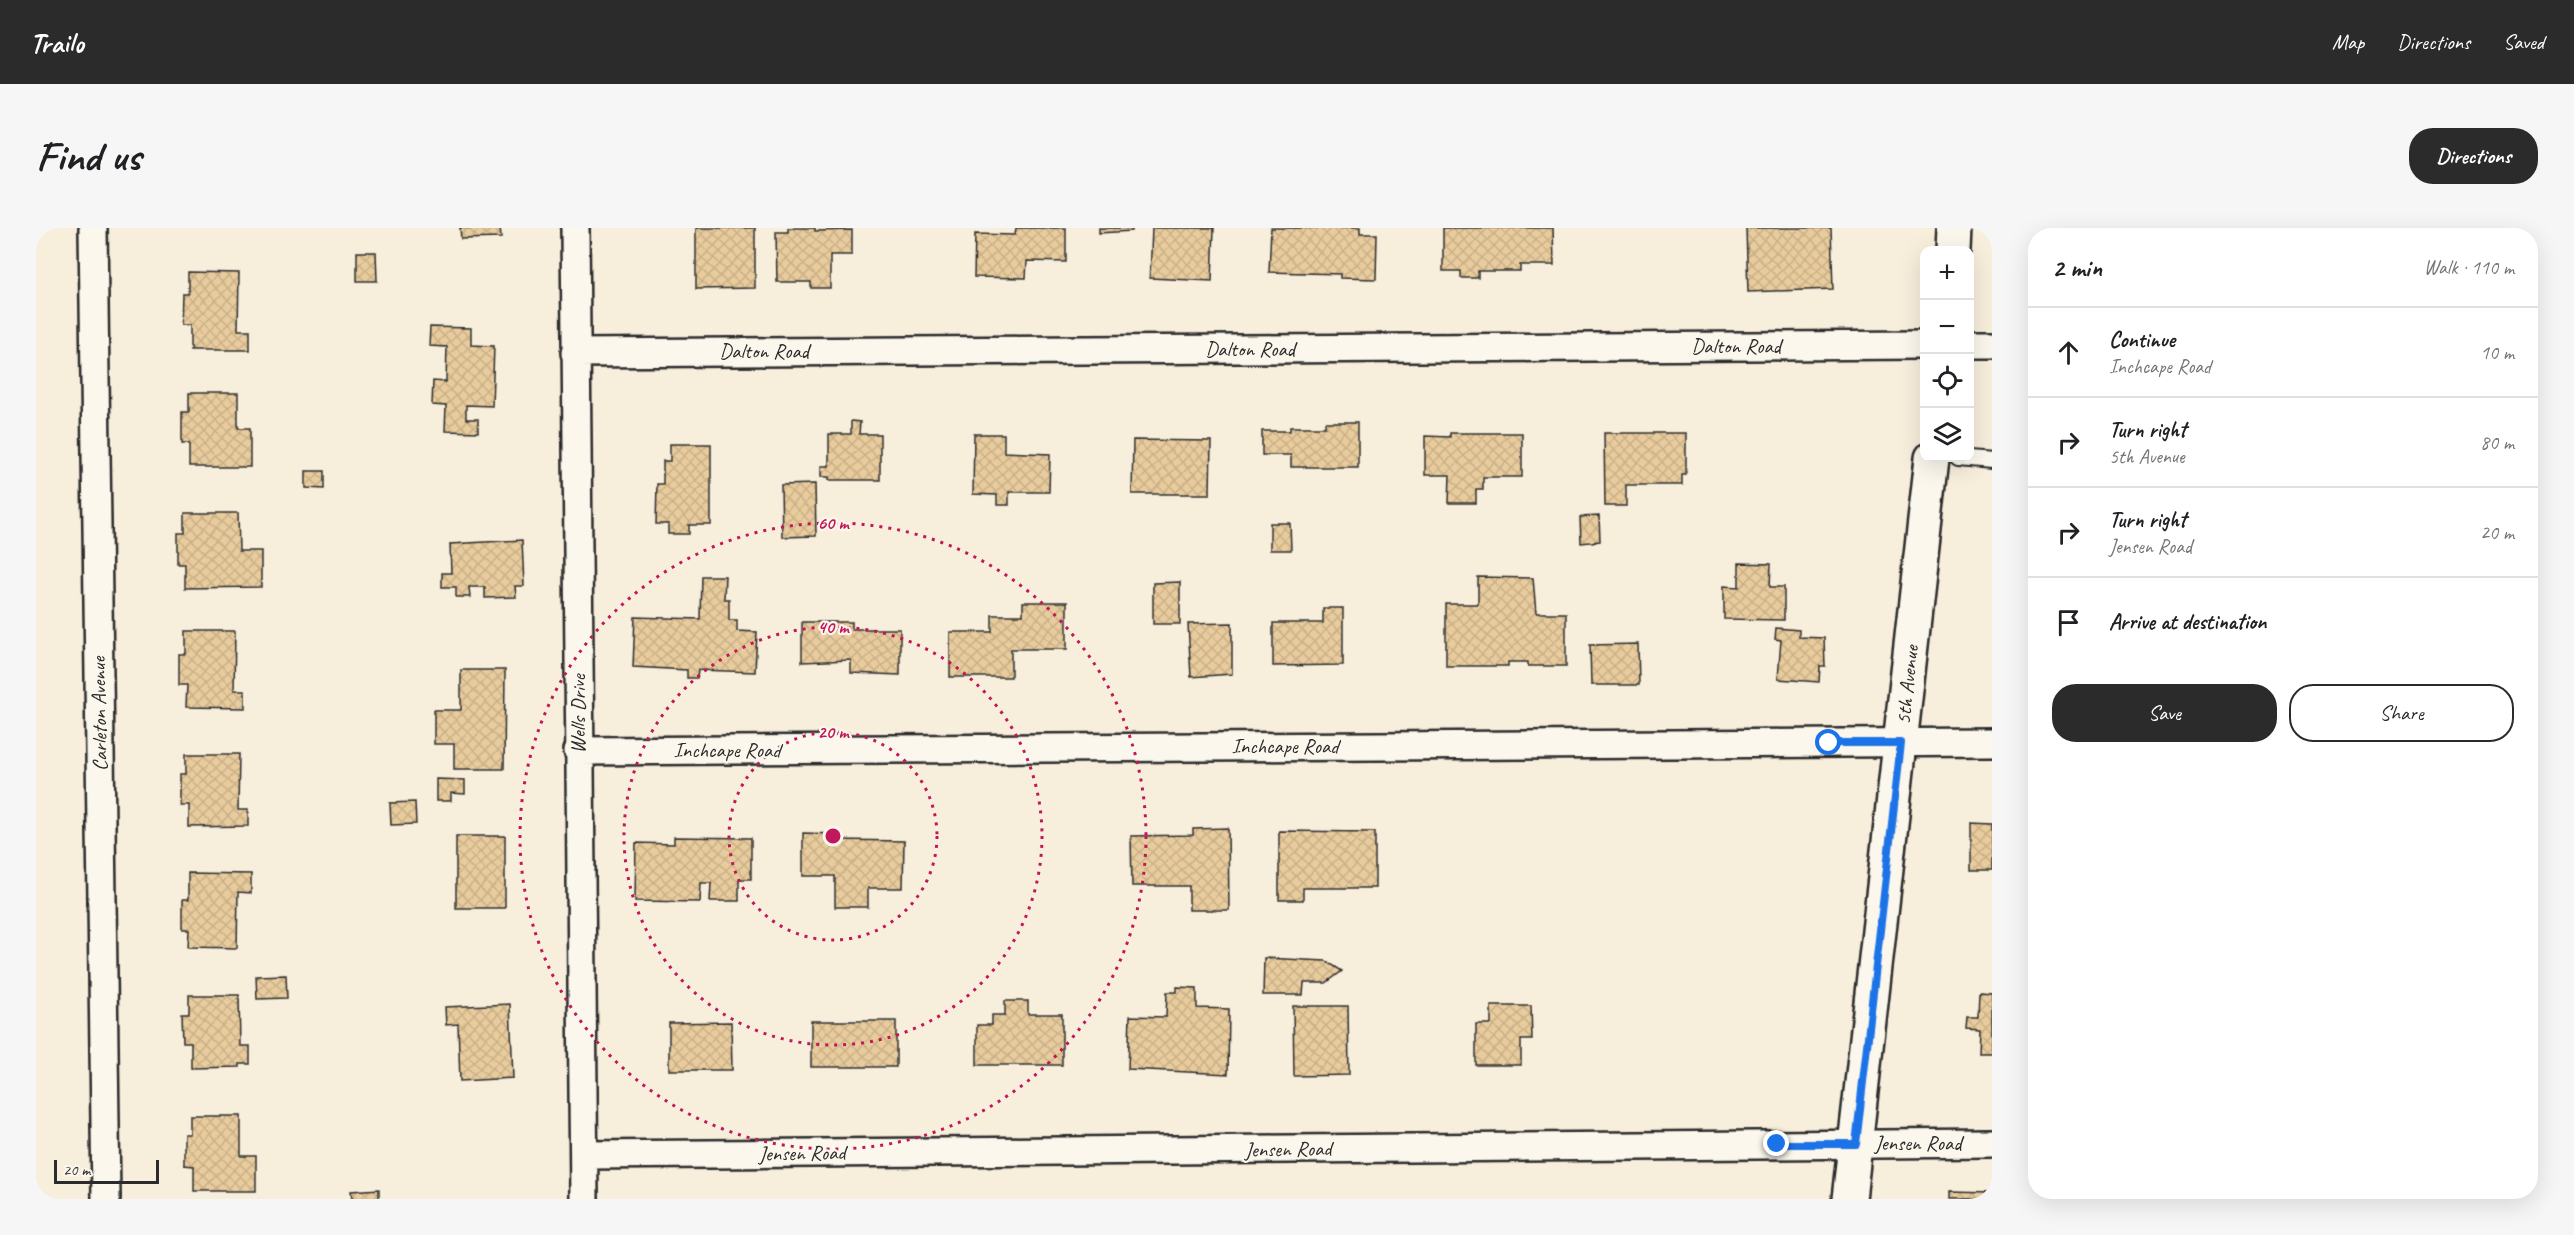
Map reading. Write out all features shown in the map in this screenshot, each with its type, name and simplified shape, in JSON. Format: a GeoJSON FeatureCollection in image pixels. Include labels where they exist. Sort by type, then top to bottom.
{"type":"FeatureCollection","features":[{"type":"Feature","properties":{"kind":"main road"},"geometry":{"type":"LineString","coordinates":[[1953,246],[1954,228]]}},
{"type":"Feature","properties":{"kind":"main road","name":"5th Avenue"},"geometry":{"type":"LineString","coordinates":[[1849,1199],[1932,462]]}},
{"type":"Feature","properties":{"kind":"street","name":"Carleton Avenue"},"geometry":{"type":"LineString","coordinates":[[93,228],[106,1199]]}},
{"type":"Feature","properties":{"kind":"street","name":"Wells Drive"},"geometry":{"type":"LineString","coordinates":[[575,228],[578,751],[584,1199]]}},
{"type":"Feature","properties":{"kind":"street"},"geometry":{"type":"LineString","coordinates":[[1974,344],[1992,344]]}},
{"type":"Feature","properties":{"kind":"street","name":"Dalton Road"},"geometry":{"type":"LineString","coordinates":[[575,352],[1920,345]]}},
{"type":"Feature","properties":{"kind":"street","name":"Inchcape Road"},"geometry":{"type":"LineString","coordinates":[[578,751],[1992,742]]}},
{"type":"Feature","properties":{"kind":"street","name":"Jensen Road"},"geometry":{"type":"LineString","coordinates":[[584,1155],[1992,1143]]}},
{"type":"Feature","properties":{"kind":"lane"},"geometry":{"type":"LineString","coordinates":[[1974,459],[1992,461]]}},
{"type":"Feature","properties":{"kind":"building"},"geometry":{"type":"Polygon","coordinates":[[[460,228],[500,228],[501,238],[461,239],[460,228]]]}},
{"type":"Feature","properties":{"kind":"building"},"geometry":{"type":"Polygon","coordinates":[[[696,228],[755,228],[755,288],[696,289],[696,228]]]}},
{"type":"Feature","properties":{"kind":"building"},"geometry":{"type":"Polygon","coordinates":[[[788,228],[815,228],[815,231],[852,230],[852,255],[830,255],[830,288],[811,288],[811,282],[777,282],[776,232],[788,232],[788,228]]]}},
{"type":"Feature","properties":{"kind":"building"},"geometry":{"type":"Polygon","coordinates":[[[1016,228],[1066,228],[1066,262],[1027,261],[1026,278],[974,277],[975,234],[1015,235],[1016,228]]]}},
{"type":"Feature","properties":{"kind":"building"},"geometry":{"type":"Polygon","coordinates":[[[1099,228],[1132,228],[1132,231],[1099,233],[1099,228]]]}},
{"type":"Feature","properties":{"kind":"building"},"geometry":{"type":"Polygon","coordinates":[[[1152,228],[1214,228],[1212,281],[1150,278],[1152,228]]]}},
{"type":"Feature","properties":{"kind":"building"},"geometry":{"type":"Polygon","coordinates":[[[1271,228],[1360,228],[1360,234],[1377,234],[1376,279],[1340,278],[1340,274],[1269,272],[1271,228]]]}},
{"type":"Feature","properties":{"kind":"building"},"geometry":{"type":"Polygon","coordinates":[[[1443,228],[1553,228],[1554,265],[1520,265],[1520,271],[1478,271],[1478,278],[1461,278],[1461,271],[1443,271],[1443,228]]]}},
{"type":"Feature","properties":{"kind":"building"},"geometry":{"type":"Polygon","coordinates":[[[1746,228],[1831,228],[1833,289],[1748,292],[1746,228]]]}},
{"type":"Feature","properties":{"kind":"building"},"geometry":{"type":"Polygon","coordinates":[[[357,252],[376,252],[377,281],[357,281],[357,252]]]}},
{"type":"Feature","properties":{"kind":"building"},"geometry":{"type":"Polygon","coordinates":[[[188,272],[239,273],[238,330],[250,330],[250,350],[190,350],[190,325],[181,325],[182,293],[188,293],[188,272]]]}},
{"type":"Feature","properties":{"kind":"building"},"geometry":{"type":"Polygon","coordinates":[[[430,327],[471,328],[471,345],[494,346],[492,406],[466,405],[466,419],[478,419],[478,432],[445,431],[446,406],[432,405],[433,381],[446,382],[447,347],[429,346],[430,327]]]}},
{"type":"Feature","properties":{"kind":"building"},"geometry":{"type":"Polygon","coordinates":[[[189,393],[238,393],[238,428],[250,428],[250,467],[189,467],[189,444],[182,444],[182,412],[189,412],[189,393]]]}},
{"type":"Feature","properties":{"kind":"building"},"geometry":{"type":"Polygon","coordinates":[[[851,421],[860,422],[859,434],[880,434],[880,480],[829,480],[829,477],[821,477],[821,466],[829,466],[829,434],[851,434],[851,421]]]}},
{"type":"Feature","properties":{"kind":"building"},"geometry":{"type":"Polygon","coordinates":[[[1325,422],[1358,422],[1358,467],[1291,467],[1291,455],[1262,455],[1262,431],[1290,431],[1290,427],[1325,427],[1325,422]]]}},
{"type":"Feature","properties":{"kind":"building"},"geometry":{"type":"Polygon","coordinates":[[[1450,433],[1522,433],[1522,477],[1483,477],[1483,489],[1476,489],[1476,503],[1449,503],[1450,475],[1425,475],[1425,436],[1450,437],[1450,433]]]}},
{"type":"Feature","properties":{"kind":"building"},"geometry":{"type":"Polygon","coordinates":[[[1604,433],[1686,433],[1686,475],[1682,475],[1682,485],[1626,485],[1626,506],[1605,506],[1604,433]]]}},
{"type":"Feature","properties":{"kind":"building"},"geometry":{"type":"Polygon","coordinates":[[[974,434],[1004,434],[1004,452],[1050,454],[1049,492],[1009,492],[1009,505],[997,505],[997,495],[973,494],[974,434]]]}},
{"type":"Feature","properties":{"kind":"building"},"geometry":{"type":"Polygon","coordinates":[[[1133,440],[1211,441],[1210,494],[1132,494],[1133,440]]]}},
{"type":"Feature","properties":{"kind":"building"},"geometry":{"type":"Polygon","coordinates":[[[670,444],[711,444],[711,525],[689,525],[689,534],[668,534],[668,524],[656,524],[657,484],[663,484],[663,461],[670,461],[670,444]]]}},
{"type":"Feature","properties":{"kind":"building"},"geometry":{"type":"Polygon","coordinates":[[[306,471],[324,471],[324,489],[306,488],[306,471]]]}},
{"type":"Feature","properties":{"kind":"building"},"geometry":{"type":"Polygon","coordinates":[[[815,484],[816,536],[782,537],[781,485],[815,484]]]}},
{"type":"Feature","properties":{"kind":"building"},"geometry":{"type":"Polygon","coordinates":[[[185,513],[238,513],[239,551],[261,551],[261,587],[185,588],[185,564],[178,564],[178,533],[185,533],[185,513]]]}},
{"type":"Feature","properties":{"kind":"building"},"geometry":{"type":"Polygon","coordinates":[[[1599,516],[1600,541],[1581,543],[1580,517],[1599,516]]]}},
{"type":"Feature","properties":{"kind":"building"},"geometry":{"type":"Polygon","coordinates":[[[1270,523],[1290,523],[1291,550],[1270,550],[1270,523]]]}},
{"type":"Feature","properties":{"kind":"building"},"geometry":{"type":"Polygon","coordinates":[[[522,540],[524,586],[515,586],[516,597],[485,598],[485,587],[469,587],[470,597],[456,597],[456,587],[442,587],[442,573],[451,573],[450,544],[522,540]]]}},
{"type":"Feature","properties":{"kind":"building"},"geometry":{"type":"Polygon","coordinates":[[[1739,563],[1771,564],[1770,587],[1784,587],[1784,620],[1724,619],[1724,586],[1739,587],[1739,563]]]}},
{"type":"Feature","properties":{"kind":"building"},"geometry":{"type":"Polygon","coordinates":[[[701,576],[725,576],[724,599],[729,599],[729,620],[737,620],[737,631],[757,632],[755,672],[698,670],[697,678],[687,678],[687,670],[633,667],[635,617],[700,619],[701,576]]]}},
{"type":"Feature","properties":{"kind":"building"},"geometry":{"type":"Polygon","coordinates":[[[1478,577],[1533,578],[1536,613],[1566,613],[1566,666],[1528,666],[1528,662],[1508,662],[1508,666],[1446,666],[1446,604],[1478,604],[1478,577]]]}},
{"type":"Feature","properties":{"kind":"building"},"geometry":{"type":"Polygon","coordinates":[[[1180,582],[1180,624],[1153,624],[1153,583],[1180,582]]]}},
{"type":"Feature","properties":{"kind":"building"},"geometry":{"type":"Polygon","coordinates":[[[1023,602],[1067,602],[1067,649],[1011,649],[1011,677],[950,677],[950,632],[992,632],[992,615],[1023,615],[1023,602]]]}},
{"type":"Feature","properties":{"kind":"building"},"geometry":{"type":"Polygon","coordinates":[[[1323,608],[1343,608],[1343,665],[1273,666],[1273,623],[1323,623],[1323,608]]]}},
{"type":"Feature","properties":{"kind":"building"},"geometry":{"type":"Polygon","coordinates":[[[802,622],[852,622],[852,629],[900,629],[900,675],[851,673],[851,660],[802,662],[802,622]]]}},
{"type":"Feature","properties":{"kind":"building"},"geometry":{"type":"Polygon","coordinates":[[[1232,623],[1232,674],[1191,677],[1188,624],[1232,623]]]}},
{"type":"Feature","properties":{"kind":"building"},"geometry":{"type":"Polygon","coordinates":[[[1776,628],[1799,630],[1799,637],[1824,638],[1825,666],[1820,666],[1819,682],[1778,679],[1781,640],[1775,639],[1776,628]]]}},
{"type":"Feature","properties":{"kind":"building"},"geometry":{"type":"Polygon","coordinates":[[[186,631],[235,631],[234,690],[245,690],[245,708],[186,707],[187,685],[179,685],[179,654],[186,654],[186,631]]]}},
{"type":"Feature","properties":{"kind":"building"},"geometry":{"type":"Polygon","coordinates":[[[1638,644],[1639,685],[1591,685],[1590,645],[1638,644]]]}},
{"type":"Feature","properties":{"kind":"building"},"geometry":{"type":"Polygon","coordinates":[[[461,670],[505,670],[504,769],[454,769],[454,744],[434,744],[434,710],[461,710],[461,670]]]}},
{"type":"Feature","properties":{"kind":"building"},"geometry":{"type":"Polygon","coordinates":[[[186,754],[239,754],[238,810],[248,810],[248,826],[189,827],[189,805],[180,805],[180,774],[186,774],[186,754]]]}},
{"type":"Feature","properties":{"kind":"building"},"geometry":{"type":"Polygon","coordinates":[[[436,779],[465,780],[465,794],[451,793],[451,801],[436,801],[436,779]]]}},
{"type":"Feature","properties":{"kind":"building"},"geometry":{"type":"Polygon","coordinates":[[[415,802],[416,824],[391,825],[390,803],[415,802]]]}},
{"type":"Feature","properties":{"kind":"building"},"geometry":{"type":"Polygon","coordinates":[[[1971,823],[1992,824],[1992,870],[1971,870],[1971,823]]]}},
{"type":"Feature","properties":{"kind":"building"},"geometry":{"type":"Polygon","coordinates":[[[1228,828],[1229,910],[1189,910],[1189,886],[1132,886],[1131,836],[1193,835],[1193,829],[1228,828]]]}},
{"type":"Feature","properties":{"kind":"building"},"geometry":{"type":"Polygon","coordinates":[[[1279,831],[1375,832],[1375,888],[1303,888],[1303,900],[1279,900],[1279,831]]]}},
{"type":"Feature","properties":{"kind":"building"},"geometry":{"type":"Polygon","coordinates":[[[803,833],[837,834],[837,840],[904,841],[903,888],[868,888],[868,907],[835,907],[835,876],[803,876],[803,833]]]}},
{"type":"Feature","properties":{"kind":"building"},"geometry":{"type":"Polygon","coordinates":[[[456,836],[505,836],[505,908],[456,908],[456,836]]]}},
{"type":"Feature","properties":{"kind":"building"},"geometry":{"type":"Polygon","coordinates":[[[674,837],[751,838],[751,879],[739,879],[739,901],[710,901],[711,883],[701,883],[700,902],[635,901],[636,843],[674,844],[674,837]]]}},
{"type":"Feature","properties":{"kind":"building"},"geometry":{"type":"Polygon","coordinates":[[[188,873],[251,874],[251,893],[238,892],[237,948],[188,947],[189,929],[182,929],[182,900],[188,900],[188,873]]]}},
{"type":"Feature","properties":{"kind":"building"},"geometry":{"type":"Polygon","coordinates":[[[1264,958],[1326,961],[1342,971],[1326,983],[1304,983],[1303,995],[1263,995],[1264,958]]]}},
{"type":"Feature","properties":{"kind":"building"},"geometry":{"type":"Polygon","coordinates":[[[286,975],[287,998],[257,999],[256,976],[286,975]]]}},
{"type":"Feature","properties":{"kind":"building"},"geometry":{"type":"Polygon","coordinates":[[[1177,987],[1197,988],[1197,1008],[1229,1009],[1228,1074],[1128,1069],[1130,1016],[1166,1017],[1167,992],[1177,992],[1177,987]]]}},
{"type":"Feature","properties":{"kind":"building"},"geometry":{"type":"Polygon","coordinates":[[[1979,992],[1992,993],[1992,1053],[1979,1053],[1980,1029],[1966,1028],[1967,1017],[1978,1017],[1979,992]]]}},
{"type":"Feature","properties":{"kind":"building"},"geometry":{"type":"Polygon","coordinates":[[[189,995],[239,995],[240,1046],[250,1046],[250,1064],[240,1064],[240,1067],[191,1068],[191,1042],[183,1042],[182,1013],[189,1013],[189,995]]]}},
{"type":"Feature","properties":{"kind":"building"},"geometry":{"type":"Polygon","coordinates":[[[1005,1001],[1028,1001],[1028,1014],[1062,1014],[1062,1065],[977,1065],[977,1025],[992,1025],[992,1015],[1005,1015],[1005,1001]]]}},
{"type":"Feature","properties":{"kind":"building"},"geometry":{"type":"Polygon","coordinates":[[[510,1004],[513,1078],[460,1081],[458,1024],[446,1025],[445,1007],[510,1004]]]}},
{"type":"Feature","properties":{"kind":"building"},"geometry":{"type":"Polygon","coordinates":[[[1293,1006],[1348,1006],[1349,1075],[1294,1076],[1293,1006]]]}},
{"type":"Feature","properties":{"kind":"building"},"geometry":{"type":"Polygon","coordinates":[[[1491,1006],[1531,1006],[1532,1040],[1521,1040],[1521,1065],[1476,1065],[1476,1024],[1491,1024],[1491,1006]]]}},
{"type":"Feature","properties":{"kind":"building"},"geometry":{"type":"Polygon","coordinates":[[[811,1021],[896,1021],[896,1067],[811,1067],[811,1021]]]}},
{"type":"Feature","properties":{"kind":"building"},"geometry":{"type":"Polygon","coordinates":[[[731,1022],[732,1070],[669,1070],[669,1023],[731,1022]]]}},
{"type":"Feature","properties":{"kind":"building"},"geometry":{"type":"Polygon","coordinates":[[[190,1116],[241,1116],[241,1156],[256,1156],[256,1191],[194,1191],[194,1166],[184,1165],[184,1134],[190,1134],[190,1116]]]}},
{"type":"Feature","properties":{"kind":"building"},"geometry":{"type":"Polygon","coordinates":[[[379,1189],[379,1199],[352,1199],[351,1191],[379,1189]]]}},
{"type":"Feature","properties":{"kind":"building"},"geometry":{"type":"Polygon","coordinates":[[[1949,1192],[1992,1193],[1992,1199],[1949,1199],[1949,1192]]]}},
{"type":"Feature","properties":{"kind":"route"},"geometry":{"type":"LineString","coordinates":[[1777,1144],[1856,1144],[1901,743],[1829,743]]}}]}
